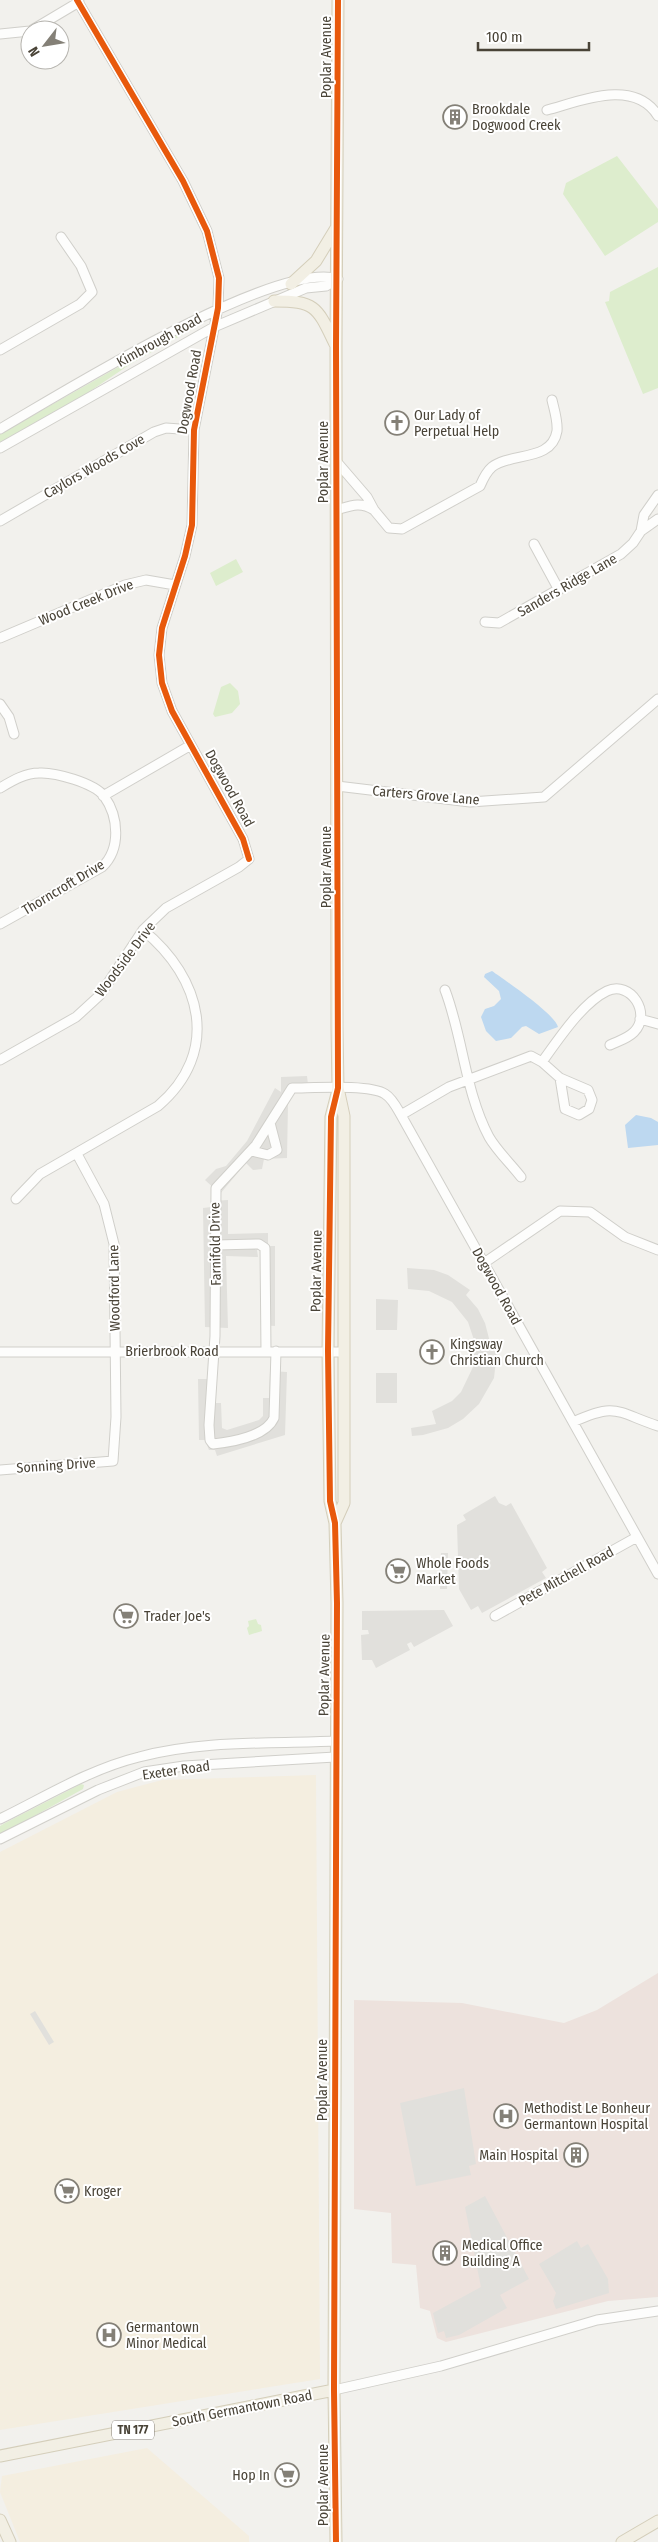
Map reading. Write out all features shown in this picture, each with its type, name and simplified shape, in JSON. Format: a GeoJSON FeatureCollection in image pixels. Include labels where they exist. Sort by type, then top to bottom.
{"type":"FeatureCollection","features":[{"type":"Feature","properties":{"kind":"main road","name":"Poplar Avenue"},"geometry":{"type":"LineString","coordinates":[[335,1523],[344,1503],[344,1116],[338,1088],[336,346],[338,279],[338,0]]}},
{"type":"Feature","properties":{"kind":"main road"},"geometry":{"type":"LineString","coordinates":[[291,284],[316,261],[337,227]]}},
{"type":"Feature","properties":{"kind":"main road"},"geometry":{"type":"LineString","coordinates":[[274,301],[308,303],[318,311],[336,346]]}},
{"type":"Feature","properties":{"kind":"main road","name":"Poplar Avenue"},"geometry":{"type":"LineString","coordinates":[[336,2542],[334,2390],[337,1603],[335,1523],[330,1501],[328,1351],[330,1116],[338,1088]]}},
{"type":"Feature","properties":{"kind":"main road","name":"South Germantown Road"},"geometry":{"type":"LineString","coordinates":[[0,2456],[334,2390]]}},
{"type":"Feature","properties":{"kind":"main road"},"geometry":{"type":"LineString","coordinates":[[0,2520],[10,2542]]}},
{"type":"Feature","properties":{"kind":"main road"},"geometry":{"type":"LineString","coordinates":[[622,2542],[658,2521]]}},
{"type":"Feature","properties":{"kind":"street"},"geometry":{"type":"LineString","coordinates":[[48,20],[78,1]]}},
{"type":"Feature","properties":{"kind":"street","name":"Dogwood Road"},"geometry":{"type":"LineString","coordinates":[[78,1],[183,181],[207,231],[219,278],[218,308],[194,430],[192,525],[162,628],[159,670],[166,698],[243,839],[249,859]]}},
{"type":"Feature","properties":{"kind":"street"},"geometry":{"type":"LineString","coordinates":[[0,34],[20,32]]}},
{"type":"Feature","properties":{"kind":"street"},"geometry":{"type":"LineString","coordinates":[[547,110],[614,94],[642,100],[658,116]]}},
{"type":"Feature","properties":{"kind":"street"},"geometry":{"type":"LineString","coordinates":[[0,350],[80,304],[92,292],[80,266],[61,237]]}},
{"type":"Feature","properties":{"kind":"street","name":"Kimbrough Road"},"geometry":{"type":"LineString","coordinates":[[0,429],[174,330],[218,308],[291,284],[328,276],[338,279]]}},
{"type":"Feature","properties":{"kind":"street","name":"Kimbrough Road"},"geometry":{"type":"LineString","coordinates":[[0,448],[214,327],[306,288],[326,286],[338,279]]}},
{"type":"Feature","properties":{"kind":"street"},"geometry":{"type":"LineString","coordinates":[[336,461],[367,497],[374,510],[389,528],[402,529],[480,486],[486,473],[498,463],[545,449],[552,443],[557,430],[552,400]]}},
{"type":"Feature","properties":{"kind":"street","name":"Caylors Woods Cove"},"geometry":{"type":"LineString","coordinates":[[0,521],[154,432],[166,428],[194,430]]}},
{"type":"Feature","properties":{"kind":"street","name":"Sanders Ridge Lane"},"geometry":{"type":"LineString","coordinates":[[641,531],[644,515],[658,495]]}},
{"type":"Feature","properties":{"kind":"street"},"geometry":{"type":"LineString","coordinates":[[336,510],[355,504],[365,505],[374,510]]}},
{"type":"Feature","properties":{"kind":"street","name":"Sanders Ridge Lane"},"geometry":{"type":"LineString","coordinates":[[485,622],[499,623],[621,554],[633,543],[641,531],[658,519]]}},
{"type":"Feature","properties":{"kind":"street"},"geometry":{"type":"LineString","coordinates":[[534,544],[558,590]]}},
{"type":"Feature","properties":{"kind":"street","name":"Wood Creek Drive"},"geometry":{"type":"LineString","coordinates":[[0,638],[125,585],[146,580],[175,585]]}},
{"type":"Feature","properties":{"kind":"street","name":"Carters Grove Lane"},"geometry":{"type":"LineString","coordinates":[[337,786],[470,802],[544,797],[658,699]]}},
{"type":"Feature","properties":{"kind":"street"},"geometry":{"type":"LineString","coordinates":[[0,704],[9,717],[14,734]]}},
{"type":"Feature","properties":{"kind":"street"},"geometry":{"type":"LineString","coordinates":[[0,788],[24,776],[40,773],[70,778],[103,796],[191,745]]}},
{"type":"Feature","properties":{"kind":"street","name":"Thorncroft Drive"},"geometry":{"type":"LineString","coordinates":[[0,924],[97,870],[109,860],[115,850],[116,838],[112,816],[103,796]]}},
{"type":"Feature","properties":{"kind":"street","name":"Woodside Drive"},"geometry":{"type":"LineString","coordinates":[[0,1060],[76,1017],[100,995],[143,930],[166,908],[240,867],[249,859]]}},
{"type":"Feature","properties":{"kind":"street"},"geometry":{"type":"LineString","coordinates":[[16,1198],[40,1174],[152,1111],[166,1099],[190,1067],[196,1051],[197,1019],[189,985],[164,950],[143,930]]}},
{"type":"Feature","properties":{"kind":"street"},"geometry":{"type":"LineString","coordinates":[[542,1062],[584,1009],[606,992],[619,988],[627,991],[634,998],[640,1011],[640,1019],[633,1033],[610,1045]]}},
{"type":"Feature","properties":{"kind":"street"},"geometry":{"type":"LineString","coordinates":[[445,990],[456,1019],[469,1080],[479,1113],[490,1138],[521,1176]]}},
{"type":"Feature","properties":{"kind":"street"},"geometry":{"type":"LineString","coordinates":[[640,1019],[658,1024]]}},
{"type":"Feature","properties":{"kind":"street"},"geometry":{"type":"LineString","coordinates":[[401,1115],[449,1087],[531,1056],[542,1062],[560,1078],[588,1090],[592,1100],[589,1109],[579,1115],[565,1109],[560,1078]]}},
{"type":"Feature","properties":{"kind":"street","name":"Farnifold Drive"},"geometry":{"type":"LineString","coordinates":[[276,1351],[274,1418],[271,1425],[264,1430],[213,1444],[210,1440],[208,1425],[214,1351],[216,1188],[252,1151],[292,1088],[338,1088]]}},
{"type":"Feature","properties":{"kind":"street","name":"Dogwood Road"},"geometry":{"type":"LineString","coordinates":[[338,1088],[381,1092],[390,1099],[401,1115],[658,1574]]}},
{"type":"Feature","properties":{"kind":"street"},"geometry":{"type":"LineString","coordinates":[[252,1151],[268,1155],[277,1150],[270,1123]]}},
{"type":"Feature","properties":{"kind":"street","name":"Woodford Lane"},"geometry":{"type":"LineString","coordinates":[[77,1154],[100,1195],[113,1231],[116,1262],[116,1417],[113,1462]]}},
{"type":"Feature","properties":{"kind":"street"},"geometry":{"type":"LineString","coordinates":[[484,1263],[560,1211],[590,1212],[625,1237],[658,1250]]}},
{"type":"Feature","properties":{"kind":"street"},"geometry":{"type":"LineString","coordinates":[[216,1245],[259,1244],[265,1248],[266,1351]]}},
{"type":"Feature","properties":{"kind":"street","name":"Brierbrook Road"},"geometry":{"type":"LineString","coordinates":[[0,1352],[344,1352]]}},
{"type":"Feature","properties":{"kind":"street"},"geometry":{"type":"LineString","coordinates":[[573,1422],[594,1412],[610,1410],[658,1426]]}},
{"type":"Feature","properties":{"kind":"street","name":"Sonning Drive"},"geometry":{"type":"LineString","coordinates":[[0,1470],[113,1462]]}},
{"type":"Feature","properties":{"kind":"street","name":"Pete Mitchell Road"},"geometry":{"type":"LineString","coordinates":[[494,1616],[637,1537]]}},
{"type":"Feature","properties":{"kind":"street","name":"Exeter Road"},"geometry":{"type":"LineString","coordinates":[[0,1819],[90,1774],[137,1757],[182,1748],[335,1742]]}},
{"type":"Feature","properties":{"kind":"street","name":"Exeter Road"},"geometry":{"type":"LineString","coordinates":[[0,1839],[98,1790],[144,1772],[184,1766],[335,1757]]}},
{"type":"Feature","properties":{"kind":"street","name":"South Germantown Road"},"geometry":{"type":"LineString","coordinates":[[334,2390],[441,2366],[597,2320],[658,2311]]}},
{"type":"Feature","properties":{"kind":"shaded area"},"geometry":{"type":"Polygon","coordinates":[[[307,1076],[309,1093],[295,1092],[290,1097],[288,1104],[287,1158],[264,1159],[262,1169],[253,1170],[246,1163],[220,1194],[205,1180],[216,1169],[226,1166],[247,1141],[275,1088],[281,1092],[281,1077],[307,1076]]]}},
{"type":"Feature","properties":{"kind":"shaded area"},"geometry":{"type":"Polygon","coordinates":[[[228,1200],[228,1234],[268,1233],[268,1246],[275,1246],[275,1326],[261,1325],[260,1250],[257,1250],[258,1257],[226,1256],[228,1328],[205,1327],[203,1208],[211,1207],[212,1201],[228,1200]]]}},
{"type":"Feature","properties":{"kind":"shaded area"},"geometry":{"type":"Polygon","coordinates":[[[407,1268],[434,1270],[448,1275],[470,1290],[466,1295],[478,1309],[485,1323],[492,1350],[497,1351],[494,1378],[479,1404],[463,1419],[448,1428],[412,1436],[411,1428],[436,1424],[432,1411],[452,1401],[461,1392],[473,1367],[475,1343],[468,1322],[452,1302],[429,1291],[408,1289],[407,1268]]]}},
{"type":"Feature","properties":{"kind":"shaded area"},"geometry":{"type":"Polygon","coordinates":[[[376,1299],[398,1300],[397,1330],[376,1330],[376,1299]]]}},
{"type":"Feature","properties":{"kind":"shaded area"},"geometry":{"type":"Polygon","coordinates":[[[270,1371],[287,1372],[285,1435],[217,1456],[215,1450],[209,1450],[205,1440],[199,1440],[198,1379],[214,1379],[214,1403],[221,1403],[222,1428],[227,1430],[259,1420],[263,1416],[263,1398],[269,1398],[270,1371]]]}},
{"type":"Feature","properties":{"kind":"shaded area"},"geometry":{"type":"Polygon","coordinates":[[[376,1373],[397,1373],[397,1403],[376,1403],[376,1373]]]}},
{"type":"Feature","properties":{"kind":"shaded area"},"geometry":{"type":"Polygon","coordinates":[[[495,1496],[499,1503],[506,1506],[511,1503],[547,1568],[542,1572],[546,1578],[482,1613],[478,1606],[471,1610],[459,1589],[457,1525],[466,1520],[463,1515],[495,1496]]]}},
{"type":"Feature","properties":{"kind":"shaded area"},"geometry":{"type":"Polygon","coordinates":[[[441,1553],[448,1553],[447,1589],[440,1589],[441,1553]]]}},
{"type":"Feature","properties":{"kind":"shaded area"},"geometry":{"type":"Polygon","coordinates":[[[444,1610],[453,1626],[414,1647],[411,1642],[407,1644],[410,1650],[376,1668],[372,1660],[362,1660],[361,1635],[369,1634],[368,1630],[362,1630],[362,1611],[444,1610]]]}},
{"type":"Feature","properties":{"kind":"shaded area"},"geometry":{"type":"Polygon","coordinates":[[[316,1775],[320,2379],[0,2430],[0,1852],[117,1792],[162,1780],[316,1775]]]}},
{"type":"Feature","properties":{"kind":"shaded area","name":"Methodist Le Bonheur Germantown Hospital"},"geometry":{"type":"Polygon","coordinates":[[[658,1973],[658,2297],[608,2301],[446,2342],[437,2338],[430,2311],[420,2308],[416,2265],[392,2263],[391,2213],[354,2209],[354,2000],[462,2003],[564,2023],[597,2010],[658,1973]]]}},
{"type":"Feature","properties":{"kind":"shaded area"},"geometry":{"type":"Polygon","coordinates":[[[35,2011],[54,2042],[49,2045],[30,2014],[35,2011]]]}},
{"type":"Feature","properties":{"kind":"shaded area"},"geometry":{"type":"Polygon","coordinates":[[[464,2088],[476,2164],[469,2166],[471,2175],[416,2186],[400,2103],[464,2088]]]}},
{"type":"Feature","properties":{"kind":"shaded area"},"geometry":{"type":"Polygon","coordinates":[[[485,2196],[529,2279],[500,2295],[507,2308],[459,2335],[446,2338],[444,2331],[438,2333],[433,2313],[481,2287],[465,2207],[485,2196]]]}},
{"type":"Feature","properties":{"kind":"shaded area"},"geometry":{"type":"Polygon","coordinates":[[[577,2241],[581,2248],[588,2244],[608,2279],[609,2293],[556,2309],[553,2301],[556,2293],[539,2264],[577,2241]]]}},
{"type":"Feature","properties":{"kind":"shaded area"},"geometry":{"type":"Polygon","coordinates":[[[147,2448],[249,2536],[249,2542],[20,2542],[0,2492],[2,2476],[147,2448]]]}},
{"type":"Feature","properties":{"kind":"green space"},"geometry":{"type":"Polygon","coordinates":[[[617,156],[658,209],[658,222],[605,256],[563,194],[566,183],[617,156]]]}},
{"type":"Feature","properties":{"kind":"green space"},"geometry":{"type":"Polygon","coordinates":[[[658,267],[658,388],[643,394],[605,302],[609,301],[610,292],[658,267]]]}},
{"type":"Feature","properties":{"kind":"green space"},"geometry":{"type":"Polygon","coordinates":[[[189,327],[192,329],[132,363],[74,402],[0,444],[0,434],[189,327]]]}},
{"type":"Feature","properties":{"kind":"green space"},"geometry":{"type":"Polygon","coordinates":[[[236,559],[243,572],[216,586],[210,573],[236,559]]]}},
{"type":"Feature","properties":{"kind":"green space"},"geometry":{"type":"Polygon","coordinates":[[[230,683],[238,691],[240,704],[232,713],[215,717],[213,714],[221,687],[230,683]]]}},
{"type":"Feature","properties":{"kind":"green space"},"geometry":{"type":"Polygon","coordinates":[[[256,1619],[258,1624],[261,1625],[262,1631],[249,1635],[248,1621],[256,1619]]]}},
{"type":"Feature","properties":{"kind":"green space"},"geometry":{"type":"Polygon","coordinates":[[[81,1784],[84,1785],[83,1789],[0,1835],[0,1826],[81,1784]]]}},
{"type":"Feature","properties":{"kind":"water"},"geometry":{"type":"Polygon","coordinates":[[[492,971],[539,1006],[555,1021],[558,1027],[539,1034],[526,1026],[522,1027],[511,1038],[496,1041],[486,1031],[481,1017],[485,1009],[494,1006],[501,999],[499,991],[484,977],[485,974],[492,971]]]}},
{"type":"Feature","properties":{"kind":"water"},"geometry":{"type":"Polygon","coordinates":[[[636,1115],[651,1118],[658,1122],[658,1145],[628,1148],[625,1125],[636,1115]]]}},
{"type":"Feature","properties":{"kind":"cycle path"},"geometry":{"type":"LineString","coordinates":[[77,0],[183,181],[207,231],[219,278],[218,308],[194,430],[192,525],[185,556],[162,628],[159,655],[162,683],[172,711],[243,839],[249,859]]}},
{"type":"Feature","properties":{"kind":"cycle path"},"geometry":{"type":"LineString","coordinates":[[336,2542],[334,2390],[337,1603],[335,1523],[330,1501],[328,1351],[331,1117],[338,1088],[336,346],[338,0]]}},
{"type":"Feature","properties":{"kind":"place","name":"Brookdale Dogwood Creek"},"geometry":{"type":"Point","coordinates":[455,117]}},
{"type":"Feature","properties":{"kind":"place","name":"Our Lady of Perpetual Help"},"geometry":{"type":"Point","coordinates":[397,423]}},
{"type":"Feature","properties":{"kind":"place","name":"Kingsway Christian Church"},"geometry":{"type":"Point","coordinates":[432,1352]}},
{"type":"Feature","properties":{"kind":"place","name":"Whole Foods Market"},"geometry":{"type":"Point","coordinates":[398,1571]}},
{"type":"Feature","properties":{"kind":"place","name":"Trader Joe's"},"geometry":{"type":"Point","coordinates":[126,1616]}},
{"type":"Feature","properties":{"kind":"place","name":"Methodist Le Bonheur Germantown Hospital"},"geometry":{"type":"Point","coordinates":[506,2116]}},
{"type":"Feature","properties":{"kind":"place","name":"Main Hospital"},"geometry":{"type":"Point","coordinates":[576,2155]}},
{"type":"Feature","properties":{"kind":"place","name":"Kroger"},"geometry":{"type":"Point","coordinates":[67,2191]}},
{"type":"Feature","properties":{"kind":"place","name":"Medical Office Building A"},"geometry":{"type":"Point","coordinates":[445,2253]}},
{"type":"Feature","properties":{"kind":"place","name":"Germantown Minor Medical"},"geometry":{"type":"Point","coordinates":[109,2335]}},
{"type":"Feature","properties":{"kind":"place","name":"Hop In"},"geometry":{"type":"Point","coordinates":[287,2475]}}]}
